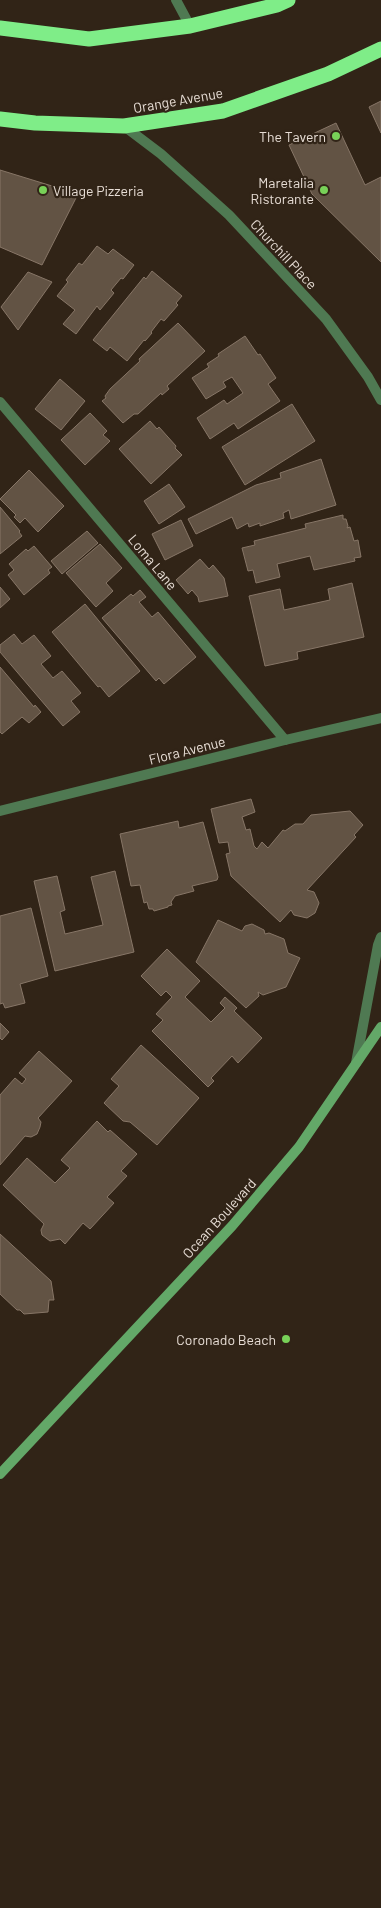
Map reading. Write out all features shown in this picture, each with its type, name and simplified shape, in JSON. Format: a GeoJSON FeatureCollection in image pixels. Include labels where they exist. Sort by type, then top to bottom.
{"type":"FeatureCollection","features":[{"type":"Feature","properties":{"kind":"highway"},"geometry":{"type":"LineString","coordinates":[[0,28],[89,39],[190,26],[277,5],[288,0]]}},
{"type":"Feature","properties":{"kind":"highway","name":"Orange Avenue"},"geometry":{"type":"LineString","coordinates":[[0,119],[35,123],[124,126],[223,111],[328,74],[381,49]]}},
{"type":"Feature","properties":{"kind":"main road"},"geometry":{"type":"LineString","coordinates":[[356,1066],[381,1027]]}},
{"type":"Feature","properties":{"kind":"main road","name":"Ocean Boulevard"},"geometry":{"type":"LineString","coordinates":[[0,1474],[232,1226],[299,1147],[356,1066]]}},
{"type":"Feature","properties":{"kind":"street"},"geometry":{"type":"LineString","coordinates":[[176,0],[190,26]]}},
{"type":"Feature","properties":{"kind":"street","name":"Churchill Place"},"geometry":{"type":"LineString","coordinates":[[124,126],[161,154],[229,215],[326,319],[368,377],[381,400]]}},
{"type":"Feature","properties":{"kind":"street","name":"Loma Lane"},"geometry":{"type":"LineString","coordinates":[[0,402],[285,740]]}},
{"type":"Feature","properties":{"kind":"street","name":"Flora Avenue"},"geometry":{"type":"LineString","coordinates":[[0,811],[381,718]]}},
{"type":"Feature","properties":{"kind":"street","name":"Ocean Boulevard"},"geometry":{"type":"LineString","coordinates":[[356,1066],[381,937]]}},
{"type":"Feature","properties":{"kind":"building"},"geometry":{"type":"Polygon","coordinates":[[[381,101],[381,133],[369,107],[381,101]]]}},
{"type":"Feature","properties":{"kind":"building"},"geometry":{"type":"Polygon","coordinates":[[[336,123],[365,185],[381,177],[381,262],[312,194],[289,145],[336,123]]]}},
{"type":"Feature","properties":{"kind":"building"},"geometry":{"type":"Polygon","coordinates":[[[0,170],[78,194],[42,265],[0,247],[0,170]]]}},
{"type":"Feature","properties":{"kind":"building"},"geometry":{"type":"Polygon","coordinates":[[[97,246],[108,254],[113,249],[134,265],[111,290],[114,293],[100,310],[97,306],[76,334],[63,324],[75,310],[57,296],[79,263],[82,265],[97,246]]]}},
{"type":"Feature","properties":{"kind":"building"},"geometry":{"type":"Polygon","coordinates":[[[152,271],[182,296],[176,303],[178,305],[164,321],[161,319],[152,333],[127,361],[110,347],[107,351],[93,340],[144,277],[146,279],[152,271]]]}},
{"type":"Feature","properties":{"kind":"building"},"geometry":{"type":"Polygon","coordinates":[[[28,272],[52,282],[18,330],[1,307],[28,272]]]}},
{"type":"Feature","properties":{"kind":"building"},"geometry":{"type":"Polygon","coordinates":[[[178,323],[205,351],[167,386],[169,389],[162,395],[161,393],[138,414],[134,414],[123,423],[102,401],[106,398],[105,396],[110,389],[140,361],[139,359],[178,323]]]}},
{"type":"Feature","properties":{"kind":"building"},"geometry":{"type":"Polygon","coordinates":[[[245,336],[276,378],[268,384],[280,401],[238,429],[234,423],[210,439],[197,418],[224,400],[227,404],[243,393],[232,377],[223,382],[226,387],[206,399],[192,378],[209,367],[207,364],[219,356],[218,354],[245,336]]]}},
{"type":"Feature","properties":{"kind":"building"},"geometry":{"type":"Polygon","coordinates":[[[60,379],[85,401],[61,430],[35,409],[60,379]]]}},
{"type":"Feature","properties":{"kind":"building"},"geometry":{"type":"Polygon","coordinates":[[[292,404],[315,441],[245,485],[222,447],[292,404]]]}},
{"type":"Feature","properties":{"kind":"building"},"geometry":{"type":"Polygon","coordinates":[[[90,413],[107,431],[103,435],[110,441],[85,465],[61,440],[90,413]]]}},
{"type":"Feature","properties":{"kind":"building"},"geometry":{"type":"Polygon","coordinates":[[[150,421],[157,429],[159,427],[182,455],[151,484],[119,449],[150,421]]]}},
{"type":"Feature","properties":{"kind":"building"},"geometry":{"type":"Polygon","coordinates":[[[321,459],[336,505],[291,519],[289,510],[283,513],[284,518],[260,526],[260,523],[249,527],[248,523],[237,529],[232,517],[196,534],[188,519],[256,485],[281,478],[280,473],[321,459]]]}},
{"type":"Feature","properties":{"kind":"building"},"geometry":{"type":"Polygon","coordinates":[[[29,470],[64,506],[38,532],[25,518],[20,523],[14,517],[16,515],[0,499],[29,470]]]}},
{"type":"Feature","properties":{"kind":"building"},"geometry":{"type":"Polygon","coordinates":[[[169,484],[185,507],[159,524],[144,501],[169,484]]]}},
{"type":"Feature","properties":{"kind":"building"},"geometry":{"type":"Polygon","coordinates":[[[0,507],[22,536],[0,554],[0,507]]]}},
{"type":"Feature","properties":{"kind":"building"},"geometry":{"type":"Polygon","coordinates":[[[343,515],[343,519],[346,519],[347,528],[350,527],[354,541],[358,540],[361,557],[354,558],[355,561],[314,570],[310,556],[277,564],[280,577],[256,583],[253,570],[248,571],[242,548],[255,545],[254,541],[306,528],[305,524],[343,515]]]}},
{"type":"Feature","properties":{"kind":"building"},"geometry":{"type":"Polygon","coordinates":[[[181,520],[193,546],[165,560],[152,534],[181,520]]]}},
{"type":"Feature","properties":{"kind":"building"},"geometry":{"type":"Polygon","coordinates":[[[87,531],[98,543],[62,574],[51,561],[87,531]]]}},
{"type":"Feature","properties":{"kind":"building"},"geometry":{"type":"Polygon","coordinates":[[[100,544],[122,568],[106,583],[113,591],[96,607],[66,573],[100,544]]]}},
{"type":"Feature","properties":{"kind":"building"},"geometry":{"type":"Polygon","coordinates":[[[34,546],[52,567],[48,570],[50,573],[24,595],[8,575],[14,570],[9,564],[26,549],[28,551],[34,546]]]}},
{"type":"Feature","properties":{"kind":"building"},"geometry":{"type":"Polygon","coordinates":[[[200,559],[209,569],[213,565],[224,578],[228,596],[199,602],[198,597],[192,590],[188,594],[176,580],[200,559]]]}},
{"type":"Feature","properties":{"kind":"building"},"geometry":{"type":"Polygon","coordinates":[[[352,583],[364,637],[297,652],[298,659],[265,666],[249,596],[280,589],[284,610],[330,600],[328,589],[352,583]]]}},
{"type":"Feature","properties":{"kind":"building"},"geometry":{"type":"Polygon","coordinates":[[[0,587],[10,599],[0,608],[0,587]]]}},
{"type":"Feature","properties":{"kind":"building"},"geometry":{"type":"Polygon","coordinates":[[[140,590],[146,597],[139,602],[152,617],[158,612],[196,657],[164,684],[159,678],[156,681],[102,618],[131,594],[133,596],[140,590]]]}},
{"type":"Feature","properties":{"kind":"building"},"geometry":{"type":"Polygon","coordinates":[[[85,604],[140,671],[109,697],[100,686],[98,687],[52,632],[85,604]]]}},
{"type":"Feature","properties":{"kind":"building"},"geometry":{"type":"Polygon","coordinates":[[[14,634],[22,644],[34,635],[51,656],[41,664],[53,678],[62,671],[81,693],[71,701],[80,712],[63,726],[0,652],[0,645],[14,634]]]}},
{"type":"Feature","properties":{"kind":"building"},"geometry":{"type":"Polygon","coordinates":[[[0,667],[34,707],[35,705],[41,712],[29,723],[22,717],[2,734],[0,732],[0,667]]]}},
{"type":"Feature","properties":{"kind":"building"},"geometry":{"type":"Polygon","coordinates":[[[251,799],[255,812],[242,817],[246,830],[250,829],[254,846],[257,849],[262,842],[268,848],[283,830],[285,831],[295,824],[303,824],[311,815],[350,811],[363,825],[354,835],[356,837],[307,890],[314,892],[319,903],[315,913],[307,918],[294,915],[291,910],[280,922],[231,876],[226,854],[230,853],[228,842],[219,843],[211,809],[251,799]]]}},
{"type":"Feature","properties":{"kind":"building"},"geometry":{"type":"Polygon","coordinates":[[[178,821],[179,828],[203,822],[218,877],[217,880],[192,886],[194,891],[175,896],[171,902],[172,905],[154,911],[149,909],[147,902],[144,903],[140,885],[131,886],[120,834],[178,821]]]}},
{"type":"Feature","properties":{"kind":"building"},"geometry":{"type":"Polygon","coordinates":[[[115,871],[134,952],[55,971],[34,881],[57,876],[65,910],[60,912],[65,934],[103,925],[91,877],[115,871]]]}},
{"type":"Feature","properties":{"kind":"building"},"geometry":{"type":"Polygon","coordinates":[[[31,908],[48,976],[20,984],[25,1003],[5,1008],[3,1003],[0,1004],[0,916],[31,908]]]}},
{"type":"Feature","properties":{"kind":"building"},"geometry":{"type":"Polygon","coordinates":[[[218,920],[242,931],[245,926],[252,924],[264,930],[265,934],[269,933],[284,939],[288,953],[300,958],[286,987],[263,995],[258,992],[259,996],[246,1008],[196,962],[218,920]]]}},
{"type":"Feature","properties":{"kind":"building"},"geometry":{"type":"Polygon","coordinates":[[[167,949],[200,981],[185,997],[211,1022],[225,1008],[220,1003],[225,997],[237,1008],[234,1011],[262,1038],[238,1063],[232,1056],[211,1078],[214,1081],[208,1087],[152,1031],[163,1020],[156,1014],[172,997],[166,991],[161,996],[141,976],[167,949]]]}},
{"type":"Feature","properties":{"kind":"building"},"geometry":{"type":"Polygon","coordinates":[[[0,1023],[9,1032],[2,1040],[0,1038],[0,1023]]]}},
{"type":"Feature","properties":{"kind":"building"},"geometry":{"type":"Polygon","coordinates":[[[141,1045],[199,1098],[157,1145],[130,1122],[123,1121],[104,1103],[119,1086],[111,1079],[141,1045]]]}},
{"type":"Feature","properties":{"kind":"building"},"geometry":{"type":"Polygon","coordinates":[[[39,1051],[72,1081],[38,1118],[41,1122],[37,1134],[31,1137],[25,1136],[0,1165],[0,1095],[15,1078],[22,1084],[26,1079],[19,1073],[39,1051]]]}},
{"type":"Feature","properties":{"kind":"building"},"geometry":{"type":"Polygon","coordinates":[[[97,1121],[137,1154],[121,1171],[127,1176],[107,1197],[114,1203],[90,1229],[83,1223],[65,1244],[60,1239],[50,1241],[42,1235],[41,1230],[44,1224],[3,1185],[27,1158],[55,1183],[70,1168],[61,1160],[97,1121]]]}},
{"type":"Feature","properties":{"kind":"building"},"geometry":{"type":"Polygon","coordinates":[[[0,1234],[51,1281],[54,1300],[49,1300],[48,1312],[24,1314],[0,1294],[0,1234]]]}},
{"type":"Feature","properties":{"kind":"place","name":"The Tavern"},"geometry":{"type":"Point","coordinates":[336,136]}},
{"type":"Feature","properties":{"kind":"place","name":"Village Pizzeria"},"geometry":{"type":"Point","coordinates":[43,190]}},
{"type":"Feature","properties":{"kind":"place","name":"Maretalia Ristorante"},"geometry":{"type":"Point","coordinates":[324,190]}},
{"type":"Feature","properties":{"kind":"place","name":"Coronado Beach"},"geometry":{"type":"Point","coordinates":[286,1339]}}]}
